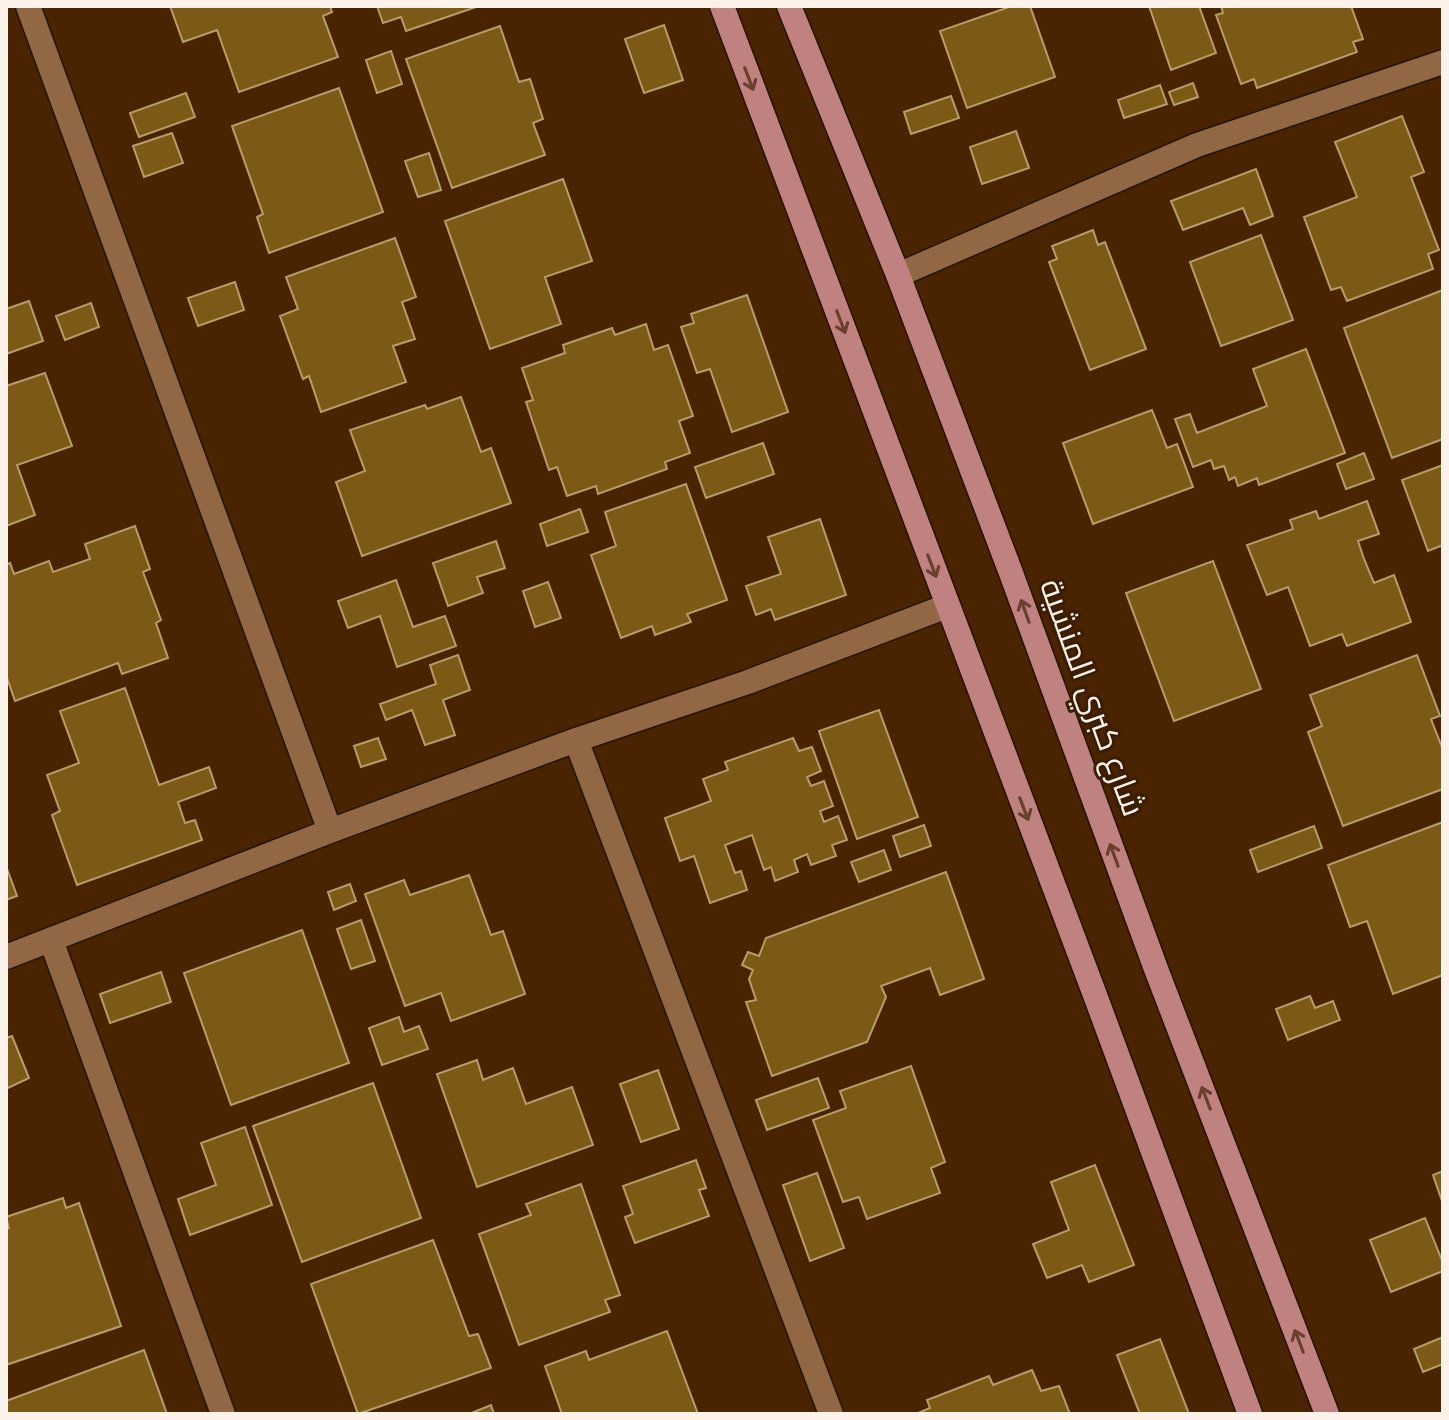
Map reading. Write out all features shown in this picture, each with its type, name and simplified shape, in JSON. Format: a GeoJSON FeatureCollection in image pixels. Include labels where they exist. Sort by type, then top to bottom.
{"type":"FeatureCollection","features":[{"type":"Feature","properties":{"kind":"main road"},"geometry":{"type":"LineString","coordinates":[[722,6],[1250,1414]]}},
{"type":"Feature","properties":{"kind":"main road","name":"شارع كبري المنشية"},"geometry":{"type":"LineString","coordinates":[[789,6],[898,275],[1156,969],[1327,1414]]}},
{"type":"Feature","properties":{"kind":"street"},"geometry":{"type":"LineString","coordinates":[[28,6],[330,831]]}},
{"type":"Feature","properties":{"kind":"street"},"geometry":{"type":"LineString","coordinates":[[898,275],[1197,145],[1443,62]]}},
{"type":"Feature","properties":{"kind":"street"},"geometry":{"type":"LineString","coordinates":[[6,957],[330,831],[576,740],[748,682],[947,606]]}},
{"type":"Feature","properties":{"kind":"street"},"geometry":{"type":"LineString","coordinates":[[576,740],[831,1414]]}},
{"type":"Feature","properties":{"kind":"street"},"geometry":{"type":"LineString","coordinates":[[51,940],[223,1414]]}},
{"type":"Feature","properties":{"kind":"building"},"geometry":{"type":"Polygon","coordinates":[[[170,6],[330,6],[332,12],[323,16],[338,57],[239,92],[217,30],[183,42],[170,6]]]}},
{"type":"Feature","properties":{"kind":"building"},"geometry":{"type":"Polygon","coordinates":[[[377,6],[479,6],[406,31],[401,17],[383,23],[377,6]]]}},
{"type":"Feature","properties":{"kind":"building"},"geometry":{"type":"Polygon","coordinates":[[[1012,6],[1030,6],[1055,77],[967,108],[940,31],[1012,6]]]}},
{"type":"Feature","properties":{"kind":"building"},"geometry":{"type":"Polygon","coordinates":[[[1149,6],[1199,6],[1216,53],[1171,70],[1149,6]]]}},
{"type":"Feature","properties":{"kind":"building"},"geometry":{"type":"Polygon","coordinates":[[[1221,6],[1351,6],[1363,39],[1353,42],[1357,52],[1257,88],[1254,79],[1241,84],[1216,15],[1223,13],[1221,6]]]}},
{"type":"Feature","properties":{"kind":"building"},"geometry":{"type":"Polygon","coordinates":[[[664,25],[683,80],[644,93],[625,39],[664,25]]]}},
{"type":"Feature","properties":{"kind":"building"},"geometry":{"type":"Polygon","coordinates":[[[500,26],[519,82],[530,79],[543,119],[533,123],[545,155],[452,188],[406,59],[500,26]]]}},
{"type":"Feature","properties":{"kind":"building"},"geometry":{"type":"Polygon","coordinates":[[[391,51],[402,84],[377,93],[366,60],[391,51]]]}},
{"type":"Feature","properties":{"kind":"building"},"geometry":{"type":"Polygon","coordinates":[[[1193,83],[1198,97],[1174,105],[1169,92],[1193,83]]]}},
{"type":"Feature","properties":{"kind":"building"},"geometry":{"type":"Polygon","coordinates":[[[1160,85],[1167,104],[1124,118],[1118,100],[1160,85]]]}},
{"type":"Feature","properties":{"kind":"building"},"geometry":{"type":"Polygon","coordinates":[[[339,88],[383,212],[269,253],[257,217],[263,214],[232,126],[339,88]]]}},
{"type":"Feature","properties":{"kind":"building"},"geometry":{"type":"Polygon","coordinates":[[[186,93],[195,117],[139,137],[130,113],[186,93]]]}},
{"type":"Feature","properties":{"kind":"building"},"geometry":{"type":"Polygon","coordinates":[[[951,96],[959,118],[911,134],[904,112],[951,96]]]}},
{"type":"Feature","properties":{"kind":"building"},"geometry":{"type":"Polygon","coordinates":[[[1402,116],[1424,172],[1411,177],[1439,250],[1428,254],[1433,269],[1347,301],[1341,287],[1331,290],[1304,217],[1357,197],[1335,142],[1402,116]]]}},
{"type":"Feature","properties":{"kind":"building"},"geometry":{"type":"Polygon","coordinates":[[[1016,131],[1029,168],[982,184],[970,147],[1016,131]]]}},
{"type":"Feature","properties":{"kind":"building"},"geometry":{"type":"Polygon","coordinates":[[[172,133],[183,163],[144,177],[133,146],[172,133]]]}},
{"type":"Feature","properties":{"kind":"building"},"geometry":{"type":"Polygon","coordinates":[[[429,153],[441,190],[418,197],[405,161],[429,153]]]}},
{"type":"Feature","properties":{"kind":"building"},"geometry":{"type":"Polygon","coordinates":[[[1256,169],[1273,216],[1250,225],[1243,208],[1183,230],[1171,201],[1256,169]]]}},
{"type":"Feature","properties":{"kind":"building"},"geometry":{"type":"Polygon","coordinates":[[[563,179],[592,261],[545,277],[561,324],[490,349],[445,221],[563,179]]]}},
{"type":"Feature","properties":{"kind":"building"},"geometry":{"type":"Polygon","coordinates":[[[1093,230],[1098,245],[1105,242],[1146,349],[1090,370],[1049,262],[1057,259],[1052,246],[1093,230]]]}},
{"type":"Feature","properties":{"kind":"building"},"geometry":{"type":"Polygon","coordinates":[[[1261,235],[1293,320],[1221,346],[1190,262],[1261,235]]]}},
{"type":"Feature","properties":{"kind":"building"},"geometry":{"type":"Polygon","coordinates":[[[395,238],[416,297],[402,302],[415,339],[393,346],[406,382],[321,412],[309,376],[303,379],[280,316],[298,309],[286,277],[395,238]]]}},
{"type":"Feature","properties":{"kind":"building"},"geometry":{"type":"Polygon","coordinates":[[[235,282],[244,310],[198,326],[188,298],[235,282]]]}},
{"type":"Feature","properties":{"kind":"building"},"geometry":{"type":"Polygon","coordinates":[[[1443,290],[1443,439],[1392,458],[1344,328],[1443,290]]]}},
{"type":"Feature","properties":{"kind":"building"},"geometry":{"type":"Polygon","coordinates":[[[747,295],[788,412],[732,432],[710,369],[697,373],[681,327],[694,323],[691,314],[747,295]]]}},
{"type":"Feature","properties":{"kind":"building"},"geometry":{"type":"Polygon","coordinates":[[[29,301],[43,341],[6,354],[6,309],[29,301]]]}},
{"type":"Feature","properties":{"kind":"building"},"geometry":{"type":"Polygon","coordinates":[[[91,303],[99,327],[65,340],[56,316],[91,303]]]}},
{"type":"Feature","properties":{"kind":"building"},"geometry":{"type":"Polygon","coordinates":[[[646,324],[654,350],[668,345],[693,416],[679,421],[690,453],[665,462],[667,469],[598,494],[596,486],[567,496],[557,467],[549,470],[526,402],[533,400],[522,368],[565,353],[563,345],[612,328],[615,335],[646,324]]]}},
{"type":"Feature","properties":{"kind":"building"},"geometry":{"type":"Polygon","coordinates":[[[1306,349],[1345,453],[1259,485],[1257,478],[1238,486],[1235,477],[1229,480],[1224,466],[1214,469],[1211,460],[1193,467],[1175,419],[1190,414],[1197,433],[1267,406],[1253,369],[1306,349]]]}},
{"type":"Feature","properties":{"kind":"building"},"geometry":{"type":"Polygon","coordinates":[[[45,373],[72,446],[17,465],[35,515],[6,526],[6,386],[45,373]]]}},
{"type":"Feature","properties":{"kind":"building"},"geometry":{"type":"Polygon","coordinates":[[[461,397],[481,452],[491,448],[511,503],[362,556],[336,482],[365,471],[350,430],[425,405],[427,409],[461,397]]]}},
{"type":"Feature","properties":{"kind":"building"},"geometry":{"type":"Polygon","coordinates":[[[1152,410],[1167,448],[1177,444],[1193,487],[1093,524],[1063,443],[1152,410]]]}},
{"type":"Feature","properties":{"kind":"building"},"geometry":{"type":"Polygon","coordinates":[[[763,443],[774,474],[706,498],[695,467],[763,443]]]}},
{"type":"Feature","properties":{"kind":"building"},"geometry":{"type":"Polygon","coordinates":[[[1364,453],[1374,479],[1346,489],[1337,464],[1364,453]]]}},
{"type":"Feature","properties":{"kind":"building"},"geometry":{"type":"Polygon","coordinates":[[[1443,465],[1443,545],[1428,551],[1402,480],[1443,465]]]}},
{"type":"Feature","properties":{"kind":"building"},"geometry":{"type":"Polygon","coordinates":[[[686,484],[727,600],[687,614],[691,622],[655,635],[652,626],[621,638],[591,555],[616,546],[605,512],[686,484]]]}},
{"type":"Feature","properties":{"kind":"building"},"geometry":{"type":"Polygon","coordinates":[[[1367,501],[1379,534],[1358,541],[1364,559],[1374,583],[1394,575],[1411,622],[1347,646],[1342,634],[1310,646],[1288,587],[1267,595],[1247,545],[1293,529],[1290,520],[1316,511],[1319,519],[1367,501]]]}},
{"type":"Feature","properties":{"kind":"building"},"geometry":{"type":"Polygon","coordinates":[[[580,509],[588,532],[547,546],[540,524],[580,509]]]}},
{"type":"Feature","properties":{"kind":"building"},"geometry":{"type":"Polygon","coordinates":[[[820,519],[846,595],[775,620],[771,609],[756,615],[746,586],[781,574],[768,537],[820,519]]]}},
{"type":"Feature","properties":{"kind":"building"},"geometry":{"type":"Polygon","coordinates":[[[135,526],[150,569],[143,572],[161,620],[156,623],[168,658],[122,674],[118,663],[15,701],[6,675],[6,565],[10,563],[14,574],[49,561],[53,572],[90,559],[85,544],[135,526]]]}},
{"type":"Feature","properties":{"kind":"building"},"geometry":{"type":"Polygon","coordinates":[[[496,541],[505,568],[477,577],[483,593],[448,606],[433,563],[496,541]]]}},
{"type":"Feature","properties":{"kind":"building"},"geometry":{"type":"Polygon","coordinates":[[[1213,561],[1261,689],[1174,721],[1126,593],[1213,561]]]}},
{"type":"Feature","properties":{"kind":"building"},"geometry":{"type":"Polygon","coordinates":[[[396,580],[413,627],[445,616],[456,646],[397,667],[380,616],[348,628],[338,601],[396,580]]]}},
{"type":"Feature","properties":{"kind":"building"},"geometry":{"type":"Polygon","coordinates":[[[548,582],[561,618],[535,627],[523,591],[548,582]]]}},
{"type":"Feature","properties":{"kind":"building"},"geometry":{"type":"Polygon","coordinates":[[[458,655],[470,690],[443,700],[455,735],[425,745],[412,710],[386,720],[380,704],[436,684],[430,665],[458,655]]]}},
{"type":"Feature","properties":{"kind":"building"},"geometry":{"type":"Polygon","coordinates":[[[1417,655],[1440,716],[1431,719],[1443,750],[1443,789],[1343,826],[1308,732],[1322,726],[1310,695],[1417,655]]]}},
{"type":"Feature","properties":{"kind":"building"},"geometry":{"type":"Polygon","coordinates":[[[125,688],[159,785],[209,767],[216,788],[178,802],[185,823],[195,820],[202,840],[77,885],[52,815],[60,811],[47,775],[79,763],[60,711],[125,688]]]}},
{"type":"Feature","properties":{"kind":"building"},"geometry":{"type":"Polygon","coordinates":[[[879,710],[918,817],[857,839],[819,731],[879,710]]]}},
{"type":"Feature","properties":{"kind":"building"},"geometry":{"type":"Polygon","coordinates":[[[378,738],[386,759],[361,767],[354,746],[378,738]]]}},
{"type":"Feature","properties":{"kind":"building"},"geometry":{"type":"Polygon","coordinates":[[[793,738],[799,751],[812,747],[821,771],[807,777],[811,786],[824,781],[833,806],[820,811],[824,822],[838,816],[847,840],[832,845],[836,856],[811,865],[807,854],[794,860],[798,872],[775,881],[771,867],[764,870],[752,835],[725,845],[735,873],[741,871],[747,890],[710,903],[694,856],[680,861],[665,818],[711,801],[703,779],[728,770],[725,762],[793,738]]]}},
{"type":"Feature","properties":{"kind":"building"},"geometry":{"type":"Polygon","coordinates":[[[1443,822],[1443,975],[1393,994],[1367,921],[1350,927],[1328,865],[1443,822]]]}},
{"type":"Feature","properties":{"kind":"building"},"geometry":{"type":"Polygon","coordinates":[[[924,825],[931,846],[900,857],[893,836],[924,825]]]}},
{"type":"Feature","properties":{"kind":"building"},"geometry":{"type":"Polygon","coordinates":[[[1314,826],[1322,848],[1258,872],[1250,850],[1314,826]]]}},
{"type":"Feature","properties":{"kind":"building"},"geometry":{"type":"Polygon","coordinates":[[[884,850],[891,870],[859,882],[851,862],[884,850]]]}},
{"type":"Feature","properties":{"kind":"building"},"geometry":{"type":"Polygon","coordinates":[[[6,866],[17,896],[6,900],[6,866]]]}},
{"type":"Feature","properties":{"kind":"building"},"geometry":{"type":"Polygon","coordinates":[[[946,872],[984,979],[940,995],[930,968],[881,986],[886,997],[867,1042],[772,1076],[746,1002],[756,1000],[749,979],[753,970],[742,965],[748,952],[759,956],[766,938],[946,872]]]}},
{"type":"Feature","properties":{"kind":"building"},"geometry":{"type":"Polygon","coordinates":[[[469,875],[491,935],[503,931],[525,994],[451,1021],[441,993],[405,1006],[365,894],[404,880],[410,895],[469,875]]]}},
{"type":"Feature","properties":{"kind":"building"},"geometry":{"type":"Polygon","coordinates":[[[350,884],[356,901],[334,910],[328,892],[350,884]]]}},
{"type":"Feature","properties":{"kind":"building"},"geometry":{"type":"Polygon","coordinates":[[[361,920],[375,961],[351,969],[337,929],[361,920]]]}},
{"type":"Feature","properties":{"kind":"building"},"geometry":{"type":"Polygon","coordinates":[[[302,930],[349,1063],[231,1105],[184,973],[302,930]]]}},
{"type":"Feature","properties":{"kind":"building"},"geometry":{"type":"Polygon","coordinates":[[[161,972],[171,1002],[110,1023],[100,994],[161,972]]]}},
{"type":"Feature","properties":{"kind":"building"},"geometry":{"type":"Polygon","coordinates":[[[1310,996],[1315,1008],[1333,1001],[1340,1020],[1288,1040],[1276,1009],[1310,996]]]}},
{"type":"Feature","properties":{"kind":"building"},"geometry":{"type":"Polygon","coordinates":[[[399,1017],[404,1032],[419,1026],[428,1049],[382,1065],[369,1028],[399,1017]]]}},
{"type":"Feature","properties":{"kind":"building"},"geometry":{"type":"Polygon","coordinates":[[[12,1036],[29,1078],[8,1088],[6,1038],[12,1036]]]}},
{"type":"Feature","properties":{"kind":"building"},"geometry":{"type":"Polygon","coordinates":[[[477,1060],[483,1080],[513,1068],[526,1104],[572,1087],[593,1145],[477,1187],[437,1074],[477,1060]]]}},
{"type":"Feature","properties":{"kind":"building"},"geometry":{"type":"Polygon","coordinates":[[[911,1066],[945,1162],[931,1168],[940,1193],[867,1219],[859,1197],[843,1202],[813,1120],[846,1108],[840,1091],[911,1066]]]}},
{"type":"Feature","properties":{"kind":"building"},"geometry":{"type":"Polygon","coordinates":[[[658,1070],[679,1129],[641,1142],[620,1084],[658,1070]]]}},
{"type":"Feature","properties":{"kind":"building"},"geometry":{"type":"Polygon","coordinates":[[[818,1078],[829,1108],[767,1130],[756,1100],[818,1078]]]}},
{"type":"Feature","properties":{"kind":"building"},"geometry":{"type":"Polygon","coordinates":[[[373,1083],[421,1218],[302,1262],[253,1126],[373,1083]]]}},
{"type":"Feature","properties":{"kind":"building"},"geometry":{"type":"Polygon","coordinates":[[[245,1127],[272,1205],[190,1235],[178,1199],[216,1185],[201,1143],[245,1127]]]}},
{"type":"Feature","properties":{"kind":"building"},"geometry":{"type":"Polygon","coordinates":[[[696,1160],[706,1188],[699,1190],[709,1216],[635,1243],[625,1217],[633,1214],[623,1186],[696,1160]]]}},
{"type":"Feature","properties":{"kind":"building"},"geometry":{"type":"Polygon","coordinates":[[[1095,1165],[1134,1265],[1089,1282],[1082,1265],[1047,1278],[1033,1244],[1069,1230],[1051,1182],[1095,1165]]]}},
{"type":"Feature","properties":{"kind":"building"},"geometry":{"type":"Polygon","coordinates":[[[1443,1171],[1443,1204],[1433,1175],[1443,1171]]]}},
{"type":"Feature","properties":{"kind":"building"},"geometry":{"type":"Polygon","coordinates":[[[817,1173],[844,1248],[810,1261],[783,1185],[817,1173]]]}},
{"type":"Feature","properties":{"kind":"building"},"geometry":{"type":"Polygon","coordinates":[[[581,1184],[620,1295],[605,1300],[610,1312],[519,1345],[479,1234],[531,1215],[526,1204],[581,1184]]]}},
{"type":"Feature","properties":{"kind":"building"},"geometry":{"type":"Polygon","coordinates":[[[63,1198],[66,1208],[79,1203],[121,1326],[6,1365],[6,1229],[9,1228],[6,1217],[63,1198]]]}},
{"type":"Feature","properties":{"kind":"building"},"geometry":{"type":"Polygon","coordinates":[[[1425,1218],[1443,1263],[1443,1271],[1391,1292],[1370,1240],[1425,1218]]]}},
{"type":"Feature","properties":{"kind":"building"},"geometry":{"type":"Polygon","coordinates":[[[433,1240],[469,1336],[478,1334],[491,1368],[358,1414],[311,1284],[433,1240]]]}},
{"type":"Feature","properties":{"kind":"building"},"geometry":{"type":"Polygon","coordinates":[[[667,1331],[698,1414],[562,1414],[545,1366],[586,1351],[589,1360],[667,1331]]]}},
{"type":"Feature","properties":{"kind":"building"},"geometry":{"type":"Polygon","coordinates":[[[1443,1337],[1443,1364],[1423,1372],[1414,1349],[1443,1337]]]}},
{"type":"Feature","properties":{"kind":"building"},"geometry":{"type":"Polygon","coordinates":[[[1160,1339],[1189,1414],[1140,1414],[1117,1355],[1160,1339]]]}},
{"type":"Feature","properties":{"kind":"building"},"geometry":{"type":"Polygon","coordinates":[[[144,1350],[167,1414],[6,1414],[6,1401],[144,1350]]]}},
{"type":"Feature","properties":{"kind":"building"},"geometry":{"type":"Polygon","coordinates":[[[1032,1370],[1041,1391],[1059,1386],[1070,1414],[916,1414],[930,1408],[927,1400],[989,1376],[993,1385],[1032,1370]]]}},
{"type":"Feature","properties":{"kind":"building"},"geometry":{"type":"Polygon","coordinates":[[[491,1405],[494,1414],[469,1414],[491,1405]]]}}]}
